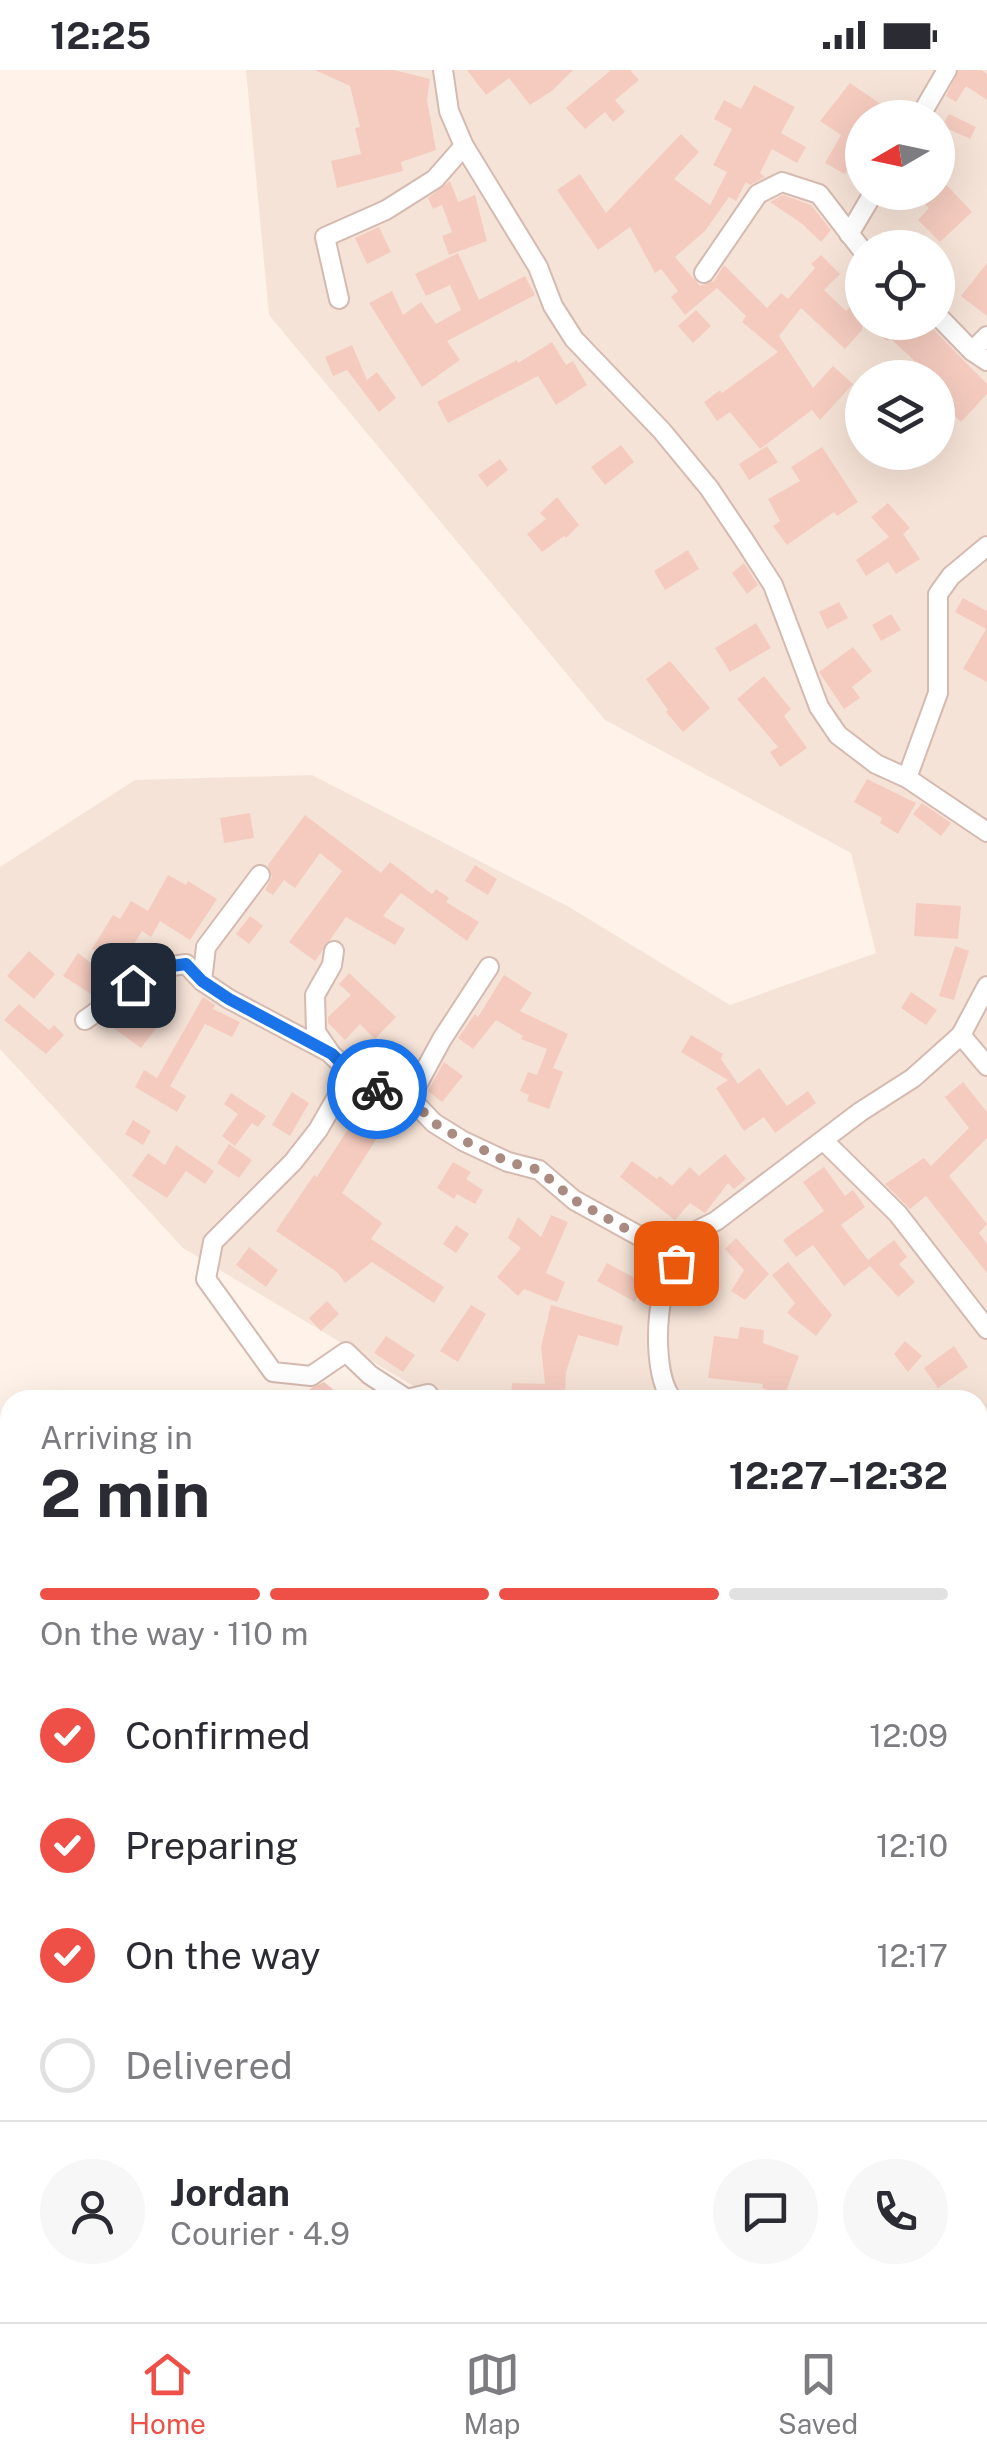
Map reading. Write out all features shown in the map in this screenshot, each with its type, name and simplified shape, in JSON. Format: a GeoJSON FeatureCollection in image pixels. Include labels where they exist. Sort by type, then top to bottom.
{"type":"FeatureCollection","features":[{"type":"Feature","properties":{"kind":"street"},"geometry":{"type":"LineString","coordinates":[[443,70],[450,111],[464,146],[538,268],[554,306],[574,338],[662,431],[709,488],[744,540],[773,585],[818,707],[838,735],[876,764],[907,778],[987,832]]}},
{"type":"Feature","properties":{"kind":"street"},"geometry":{"type":"LineString","coordinates":[[930,100],[947,70]]}},
{"type":"Feature","properties":{"kind":"street"},"geometry":{"type":"LineString","coordinates":[[339,300],[324,237],[386,210],[434,180],[464,146]]}},
{"type":"Feature","properties":{"kind":"street"},"geometry":{"type":"LineString","coordinates":[[704,273],[758,194],[782,182],[819,194],[846,230]]}},
{"type":"Feature","properties":{"kind":"street"},"geometry":{"type":"LineString","coordinates":[[955,332],[980,356],[987,336]]}},
{"type":"Feature","properties":{"kind":"street"},"geometry":{"type":"LineString","coordinates":[[907,778],[938,692],[938,594],[951,576],[987,546]]}},
{"type":"Feature","properties":{"kind":"street"},"geometry":{"type":"LineString","coordinates":[[202,981],[206,947],[260,875]]}},
{"type":"Feature","properties":{"kind":"street"},"geometry":{"type":"LineString","coordinates":[[334,951],[332,965],[315,995],[316,1032],[363,1085],[410,1098],[434,1123],[508,1162],[539,1170],[574,1200],[650,1242],[676,1263]]}},
{"type":"Feature","properties":{"kind":"street"},"geometry":{"type":"LineString","coordinates":[[85,1020],[158,968],[186,964],[202,981],[229,999],[332,1054]]}},
{"type":"Feature","properties":{"kind":"street"},"geometry":{"type":"LineString","coordinates":[[410,1098],[442,1039],[489,967]]}},
{"type":"Feature","properties":{"kind":"street"},"geometry":{"type":"LineString","coordinates":[[664,1390],[659,1352],[664,1290],[686,1236],[716,1222],[860,1112],[913,1078],[961,1035],[987,986]]}},
{"type":"Feature","properties":{"kind":"street"},"geometry":{"type":"LineString","coordinates":[[961,1035],[987,1066]]}},
{"type":"Feature","properties":{"kind":"street"},"geometry":{"type":"LineString","coordinates":[[363,1085],[353,1093],[337,1096],[318,1130],[293,1162],[213,1242],[206,1279],[273,1372],[311,1376],[346,1352],[370,1375],[394,1390]]}},
{"type":"Feature","properties":{"kind":"street"},"geometry":{"type":"LineString","coordinates":[[824,1141],[898,1214],[987,1330]]}},
{"type":"Feature","properties":{"kind":"shaded area"},"geometry":{"type":"Polygon","coordinates":[[[246,70],[987,70],[987,1390],[420,1390],[183,1248],[0,1049],[0,867],[135,780],[312,775],[569,907],[730,1005],[876,953],[851,853],[605,720],[269,315],[246,70]]]}},
{"type":"Feature","properties":{"kind":"building"},"geometry":{"type":"Polygon","coordinates":[[[315,70],[394,70],[430,79],[427,100],[436,150],[401,162],[403,171],[337,188],[331,161],[361,154],[355,128],[360,127],[350,86],[315,70]]]}},
{"type":"Feature","properties":{"kind":"building"},"geometry":{"type":"Polygon","coordinates":[[[467,70],[573,70],[552,91],[530,105],[509,78],[486,95],[467,70]]]}},
{"type":"Feature","properties":{"kind":"building"},"geometry":{"type":"Polygon","coordinates":[[[611,70],[630,70],[639,80],[615,100],[625,112],[613,122],[605,112],[585,129],[566,108],[611,70]]]}},
{"type":"Feature","properties":{"kind":"building"},"geometry":{"type":"Polygon","coordinates":[[[959,70],[981,70],[987,74],[987,100],[966,86],[956,102],[946,96],[959,70]]]}},
{"type":"Feature","properties":{"kind":"building"},"geometry":{"type":"Polygon","coordinates":[[[850,83],[875,100],[845,100],[845,174],[825,163],[841,135],[820,121],[850,83]]]}},
{"type":"Feature","properties":{"kind":"building"},"geometry":{"type":"Polygon","coordinates":[[[754,85],[795,107],[781,133],[806,147],[797,163],[772,149],[760,173],[765,177],[750,185],[746,182],[736,201],[729,197],[705,231],[675,257],[700,286],[714,281],[724,265],[767,308],[781,293],[788,299],[821,255],[840,274],[824,290],[845,310],[845,340],[853,340],[845,349],[801,308],[779,336],[813,388],[833,366],[845,377],[845,393],[820,420],[812,410],[760,449],[730,412],[717,421],[704,402],[778,352],[742,322],[746,316],[717,288],[685,315],[671,297],[678,291],[661,269],[655,273],[630,227],[598,250],[557,190],[580,174],[606,213],[681,134],[699,152],[674,179],[710,205],[727,172],[713,165],[732,129],[714,119],[724,100],[741,109],[754,85]]]}},
{"type":"Feature","properties":{"kind":"building"},"geometry":{"type":"Polygon","coordinates":[[[955,117],[976,127],[970,139],[955,132],[955,117]]]}},
{"type":"Feature","properties":{"kind":"building"},"geometry":{"type":"Polygon","coordinates":[[[450,181],[458,202],[475,195],[487,241],[449,255],[442,236],[452,232],[442,205],[433,209],[428,198],[450,181]]]}},
{"type":"Feature","properties":{"kind":"building"},"geometry":{"type":"Polygon","coordinates":[[[955,194],[972,212],[953,230],[928,230],[918,220],[927,210],[955,210],[955,194]]]}},
{"type":"Feature","properties":{"kind":"building"},"geometry":{"type":"Polygon","coordinates":[[[783,195],[811,205],[831,230],[821,242],[770,202],[783,195]]]}},
{"type":"Feature","properties":{"kind":"building"},"geometry":{"type":"Polygon","coordinates":[[[379,227],[391,252],[367,264],[355,238],[379,227]]]}},
{"type":"Feature","properties":{"kind":"building"},"geometry":{"type":"Polygon","coordinates":[[[458,253],[479,300],[525,276],[535,295],[447,341],[460,360],[422,387],[369,303],[392,291],[403,315],[421,302],[436,324],[461,310],[450,285],[426,296],[415,274],[458,253]]]}},
{"type":"Feature","properties":{"kind":"building"},"geometry":{"type":"Polygon","coordinates":[[[987,263],[987,316],[961,296],[987,263]]]}},
{"type":"Feature","properties":{"kind":"building"},"geometry":{"type":"Polygon","coordinates":[[[696,310],[711,326],[693,343],[678,326],[696,310]]]}},
{"type":"Feature","properties":{"kind":"building"},"geometry":{"type":"Polygon","coordinates":[[[892,340],[944,340],[987,384],[987,394],[961,422],[955,416],[955,360],[914,360],[892,340]]]}},
{"type":"Feature","properties":{"kind":"building"},"geometry":{"type":"Polygon","coordinates":[[[552,342],[566,365],[573,361],[587,385],[556,405],[538,376],[448,423],[437,402],[552,342]]]}},
{"type":"Feature","properties":{"kind":"building"},"geometry":{"type":"Polygon","coordinates":[[[352,345],[367,380],[377,372],[396,398],[379,412],[347,370],[333,376],[325,357],[352,345]]]}},
{"type":"Feature","properties":{"kind":"building"},"geometry":{"type":"Polygon","coordinates":[[[621,445],[634,462],[605,485],[591,467],[621,445]]]}},
{"type":"Feature","properties":{"kind":"building"},"geometry":{"type":"Polygon","coordinates":[[[767,446],[778,462],[749,480],[739,464],[767,446]]]}},
{"type":"Feature","properties":{"kind":"building"},"geometry":{"type":"Polygon","coordinates":[[[822,447],[858,502],[837,516],[834,512],[787,545],[773,526],[780,521],[768,499],[800,481],[791,467],[822,447]]]}},
{"type":"Feature","properties":{"kind":"building"},"geometry":{"type":"Polygon","coordinates":[[[500,459],[508,470],[487,487],[478,475],[500,459]]]}},
{"type":"Feature","properties":{"kind":"building"},"geometry":{"type":"Polygon","coordinates":[[[557,497],[579,525],[542,552],[527,534],[546,519],[540,513],[557,497]]]}},
{"type":"Feature","properties":{"kind":"building"},"geometry":{"type":"Polygon","coordinates":[[[888,503],[910,528],[903,534],[920,559],[896,574],[888,562],[866,576],[856,560],[889,537],[871,517],[888,503]]]}},
{"type":"Feature","properties":{"kind":"building"},"geometry":{"type":"Polygon","coordinates":[[[688,550],[699,569],[665,590],[654,571],[688,550]]]}},
{"type":"Feature","properties":{"kind":"building"},"geometry":{"type":"Polygon","coordinates":[[[744,563],[758,585],[747,594],[732,573],[744,563]]]}},
{"type":"Feature","properties":{"kind":"building"},"geometry":{"type":"Polygon","coordinates":[[[963,598],[987,611],[987,682],[963,669],[986,629],[955,612],[963,598]]]}},
{"type":"Feature","properties":{"kind":"building"},"geometry":{"type":"Polygon","coordinates":[[[839,602],[848,618],[827,629],[819,612],[839,602]]]}},
{"type":"Feature","properties":{"kind":"building"},"geometry":{"type":"Polygon","coordinates":[[[891,614],[901,630],[881,641],[872,625],[891,614]]]}},
{"type":"Feature","properties":{"kind":"building"},"geometry":{"type":"Polygon","coordinates":[[[756,623],[771,648],[730,672],[715,648],[756,623]]]}},
{"type":"Feature","properties":{"kind":"building"},"geometry":{"type":"Polygon","coordinates":[[[853,647],[872,671],[852,687],[860,698],[844,709],[819,672],[853,647]]]}},
{"type":"Feature","properties":{"kind":"building"},"geometry":{"type":"Polygon","coordinates":[[[670,661],[710,708],[683,732],[646,679],[670,661]]]}},
{"type":"Feature","properties":{"kind":"building"},"geometry":{"type":"Polygon","coordinates":[[[764,676],[791,709],[784,716],[807,748],[780,767],[770,752],[778,747],[737,699],[764,676]]]}},
{"type":"Feature","properties":{"kind":"building"},"geometry":{"type":"Polygon","coordinates":[[[867,779],[916,803],[898,834],[880,823],[882,818],[854,802],[867,779]]]}},
{"type":"Feature","properties":{"kind":"building"},"geometry":{"type":"Polygon","coordinates":[[[922,803],[951,823],[941,836],[913,814],[922,803]]]}},
{"type":"Feature","properties":{"kind":"building"},"geometry":{"type":"Polygon","coordinates":[[[250,813],[254,838],[224,843],[220,818],[250,813]]]}},
{"type":"Feature","properties":{"kind":"building"},"geometry":{"type":"Polygon","coordinates":[[[305,815],[381,873],[390,862],[432,894],[436,889],[449,898],[446,902],[479,922],[467,941],[401,893],[383,916],[405,929],[395,945],[346,917],[315,961],[289,942],[342,871],[320,853],[295,888],[284,880],[273,895],[265,890],[272,877],[268,865],[305,815]]]}},
{"type":"Feature","properties":{"kind":"building"},"geometry":{"type":"Polygon","coordinates":[[[475,865],[497,879],[488,895],[465,881],[475,865]]]}},
{"type":"Feature","properties":{"kind":"building"},"geometry":{"type":"Polygon","coordinates":[[[168,875],[186,885],[188,881],[217,899],[190,940],[160,921],[151,937],[142,931],[128,954],[119,948],[112,960],[92,949],[113,915],[120,919],[131,901],[148,911],[168,875]]]}},
{"type":"Feature","properties":{"kind":"building"},"geometry":{"type":"Polygon","coordinates":[[[916,903],[961,906],[958,939],[914,936],[916,903]]]}},
{"type":"Feature","properties":{"kind":"building"},"geometry":{"type":"Polygon","coordinates":[[[250,916],[263,926],[249,944],[236,934],[250,916]]]}},
{"type":"Feature","properties":{"kind":"building"},"geometry":{"type":"Polygon","coordinates":[[[955,946],[969,951],[954,1000],[939,996],[955,946]]]}},
{"type":"Feature","properties":{"kind":"building"},"geometry":{"type":"Polygon","coordinates":[[[29,951],[55,974],[34,999],[7,976],[29,951]]]}},
{"type":"Feature","properties":{"kind":"building"},"geometry":{"type":"Polygon","coordinates":[[[78,953],[104,973],[91,994],[63,976],[78,953]]]}},
{"type":"Feature","properties":{"kind":"building"},"geometry":{"type":"Polygon","coordinates":[[[349,973],[396,1017],[375,1039],[360,1024],[345,1040],[328,1023],[328,1017],[351,995],[339,984],[349,973]]]}},
{"type":"Feature","properties":{"kind":"building"},"geometry":{"type":"Polygon","coordinates":[[[504,975],[532,993],[520,1011],[568,1034],[553,1068],[563,1072],[549,1109],[527,1101],[529,1095],[520,1091],[528,1072],[537,1075],[547,1049],[521,1039],[523,1036],[496,1020],[473,1049],[458,1038],[475,1014],[478,1017],[504,975]]]}},
{"type":"Feature","properties":{"kind":"building"},"geometry":{"type":"Polygon","coordinates":[[[911,992],[937,1010],[926,1025],[901,1008],[911,992]]]}},
{"type":"Feature","properties":{"kind":"building"},"geometry":{"type":"Polygon","coordinates":[[[203,997],[215,1005],[213,1009],[240,1022],[232,1037],[205,1024],[170,1086],[186,1096],[177,1112],[135,1087],[144,1070],[157,1078],[203,997]]]}},
{"type":"Feature","properties":{"kind":"building"},"geometry":{"type":"Polygon","coordinates":[[[137,998],[163,1019],[141,1048],[104,1021],[137,998]]]}},
{"type":"Feature","properties":{"kind":"building"},"geometry":{"type":"Polygon","coordinates":[[[19,1004],[49,1030],[54,1025],[64,1035],[46,1054],[4,1020],[19,1004]]]}},
{"type":"Feature","properties":{"kind":"building"},"geometry":{"type":"Polygon","coordinates":[[[691,1035],[723,1054],[721,1059],[738,1084],[759,1068],[787,1106],[808,1091],[816,1103],[775,1133],[764,1117],[744,1131],[716,1088],[728,1080],[681,1052],[691,1035]]]}},
{"type":"Feature","properties":{"kind":"building"},"geometry":{"type":"Polygon","coordinates":[[[444,1062],[463,1076],[442,1102],[428,1091],[444,1062]]]}},
{"type":"Feature","properties":{"kind":"building"},"geometry":{"type":"Polygon","coordinates":[[[963,1082],[987,1112],[987,1138],[949,1176],[987,1224],[979,1233],[987,1244],[987,1273],[926,1196],[910,1209],[885,1184],[924,1158],[931,1166],[969,1128],[945,1097],[963,1082]]]}},
{"type":"Feature","properties":{"kind":"building"},"geometry":{"type":"Polygon","coordinates":[[[292,1092],[309,1103],[290,1136],[272,1125],[292,1092]]]}},
{"type":"Feature","properties":{"kind":"building"},"geometry":{"type":"Polygon","coordinates":[[[231,1093],[266,1116],[258,1127],[252,1123],[235,1146],[222,1136],[238,1114],[224,1104],[231,1093]]]}},
{"type":"Feature","properties":{"kind":"building"},"geometry":{"type":"Polygon","coordinates":[[[365,1103],[389,1119],[342,1193],[382,1223],[371,1239],[444,1287],[434,1303],[372,1262],[345,1283],[337,1272],[276,1231],[365,1103]]]}},
{"type":"Feature","properties":{"kind":"building"},"geometry":{"type":"Polygon","coordinates":[[[133,1120],[151,1131],[143,1145],[125,1134],[133,1120]]]}},
{"type":"Feature","properties":{"kind":"building"},"geometry":{"type":"Polygon","coordinates":[[[229,1144],[252,1160],[239,1178],[217,1163],[229,1144]]]}},
{"type":"Feature","properties":{"kind":"building"},"geometry":{"type":"Polygon","coordinates":[[[176,1145],[214,1171],[205,1184],[186,1171],[167,1198],[132,1176],[148,1153],[165,1165],[176,1145]]]}},
{"type":"Feature","properties":{"kind":"building"},"geometry":{"type":"Polygon","coordinates":[[[725,1154],[746,1179],[734,1189],[728,1183],[705,1213],[690,1203],[675,1220],[620,1177],[632,1161],[672,1186],[690,1167],[699,1176],[725,1154]]]}},
{"type":"Feature","properties":{"kind":"building"},"geometry":{"type":"Polygon","coordinates":[[[453,1162],[471,1172],[466,1179],[483,1190],[475,1204],[457,1194],[454,1199],[437,1188],[453,1162]]]}},
{"type":"Feature","properties":{"kind":"building"},"geometry":{"type":"Polygon","coordinates":[[[824,1167],[845,1196],[853,1190],[865,1207],[841,1225],[868,1260],[894,1240],[907,1257],[899,1264],[915,1282],[898,1297],[870,1266],[844,1286],[813,1245],[796,1257],[783,1240],[824,1211],[803,1182],[824,1167]]]}},
{"type":"Feature","properties":{"kind":"building"},"geometry":{"type":"Polygon","coordinates":[[[551,1215],[568,1222],[546,1273],[565,1282],[557,1302],[524,1289],[518,1296],[497,1277],[521,1248],[508,1238],[518,1217],[541,1237],[551,1215]]]}},
{"type":"Feature","properties":{"kind":"building"},"geometry":{"type":"Polygon","coordinates":[[[456,1225],[469,1234],[456,1253],[443,1244],[456,1225]]]}},
{"type":"Feature","properties":{"kind":"building"},"geometry":{"type":"Polygon","coordinates":[[[736,1238],[769,1274],[745,1300],[731,1291],[744,1270],[725,1249],[736,1238]]]}},
{"type":"Feature","properties":{"kind":"building"},"geometry":{"type":"Polygon","coordinates":[[[249,1247],[278,1270],[266,1287],[236,1265],[249,1247]]]}},
{"type":"Feature","properties":{"kind":"building"},"geometry":{"type":"Polygon","coordinates":[[[788,1262],[832,1315],[816,1336],[787,1313],[795,1303],[772,1275],[788,1262]]]}},
{"type":"Feature","properties":{"kind":"building"},"geometry":{"type":"Polygon","coordinates":[[[607,1263],[644,1283],[635,1302],[597,1281],[607,1263]]]}},
{"type":"Feature","properties":{"kind":"building"},"geometry":{"type":"Polygon","coordinates":[[[327,1301],[339,1314],[321,1331],[309,1318],[327,1301]]]}},
{"type":"Feature","properties":{"kind":"building"},"geometry":{"type":"Polygon","coordinates":[[[471,1305],[486,1314],[458,1362],[440,1351],[471,1305]]]}},
{"type":"Feature","properties":{"kind":"building"},"geometry":{"type":"Polygon","coordinates":[[[551,1305],[623,1326],[618,1346],[578,1335],[566,1372],[565,1390],[512,1390],[512,1383],[545,1384],[541,1347],[551,1305]]]}},
{"type":"Feature","properties":{"kind":"building"},"geometry":{"type":"Polygon","coordinates":[[[740,1327],[764,1330],[763,1343],[799,1356],[787,1390],[708,1378],[714,1336],[738,1339],[740,1327]]]}},
{"type":"Feature","properties":{"kind":"building"},"geometry":{"type":"Polygon","coordinates":[[[386,1336],[415,1355],[403,1372],[374,1353],[386,1336]]]}},
{"type":"Feature","properties":{"kind":"building"},"geometry":{"type":"Polygon","coordinates":[[[905,1341],[922,1356],[908,1372],[894,1354],[905,1341]]]}},
{"type":"Feature","properties":{"kind":"building"},"geometry":{"type":"Polygon","coordinates":[[[954,1346],[968,1367],[938,1388],[924,1368],[954,1346]]]}},
{"type":"Feature","properties":{"kind":"building"},"geometry":{"type":"Polygon","coordinates":[[[324,1382],[334,1390],[309,1390],[324,1382]]]}},
{"type":"Feature","properties":{"kind":"way so far"},"geometry":{"type":"LineString","coordinates":[[377,1089],[410,1098],[434,1123],[463,1140],[508,1162],[539,1170],[574,1200],[650,1242],[676,1263]]}},
{"type":"Feature","properties":{"kind":"route"},"geometry":{"type":"LineString","coordinates":[[133,985],[158,968],[186,964],[202,981],[229,999],[332,1054],[363,1085],[377,1089]]}}]}
